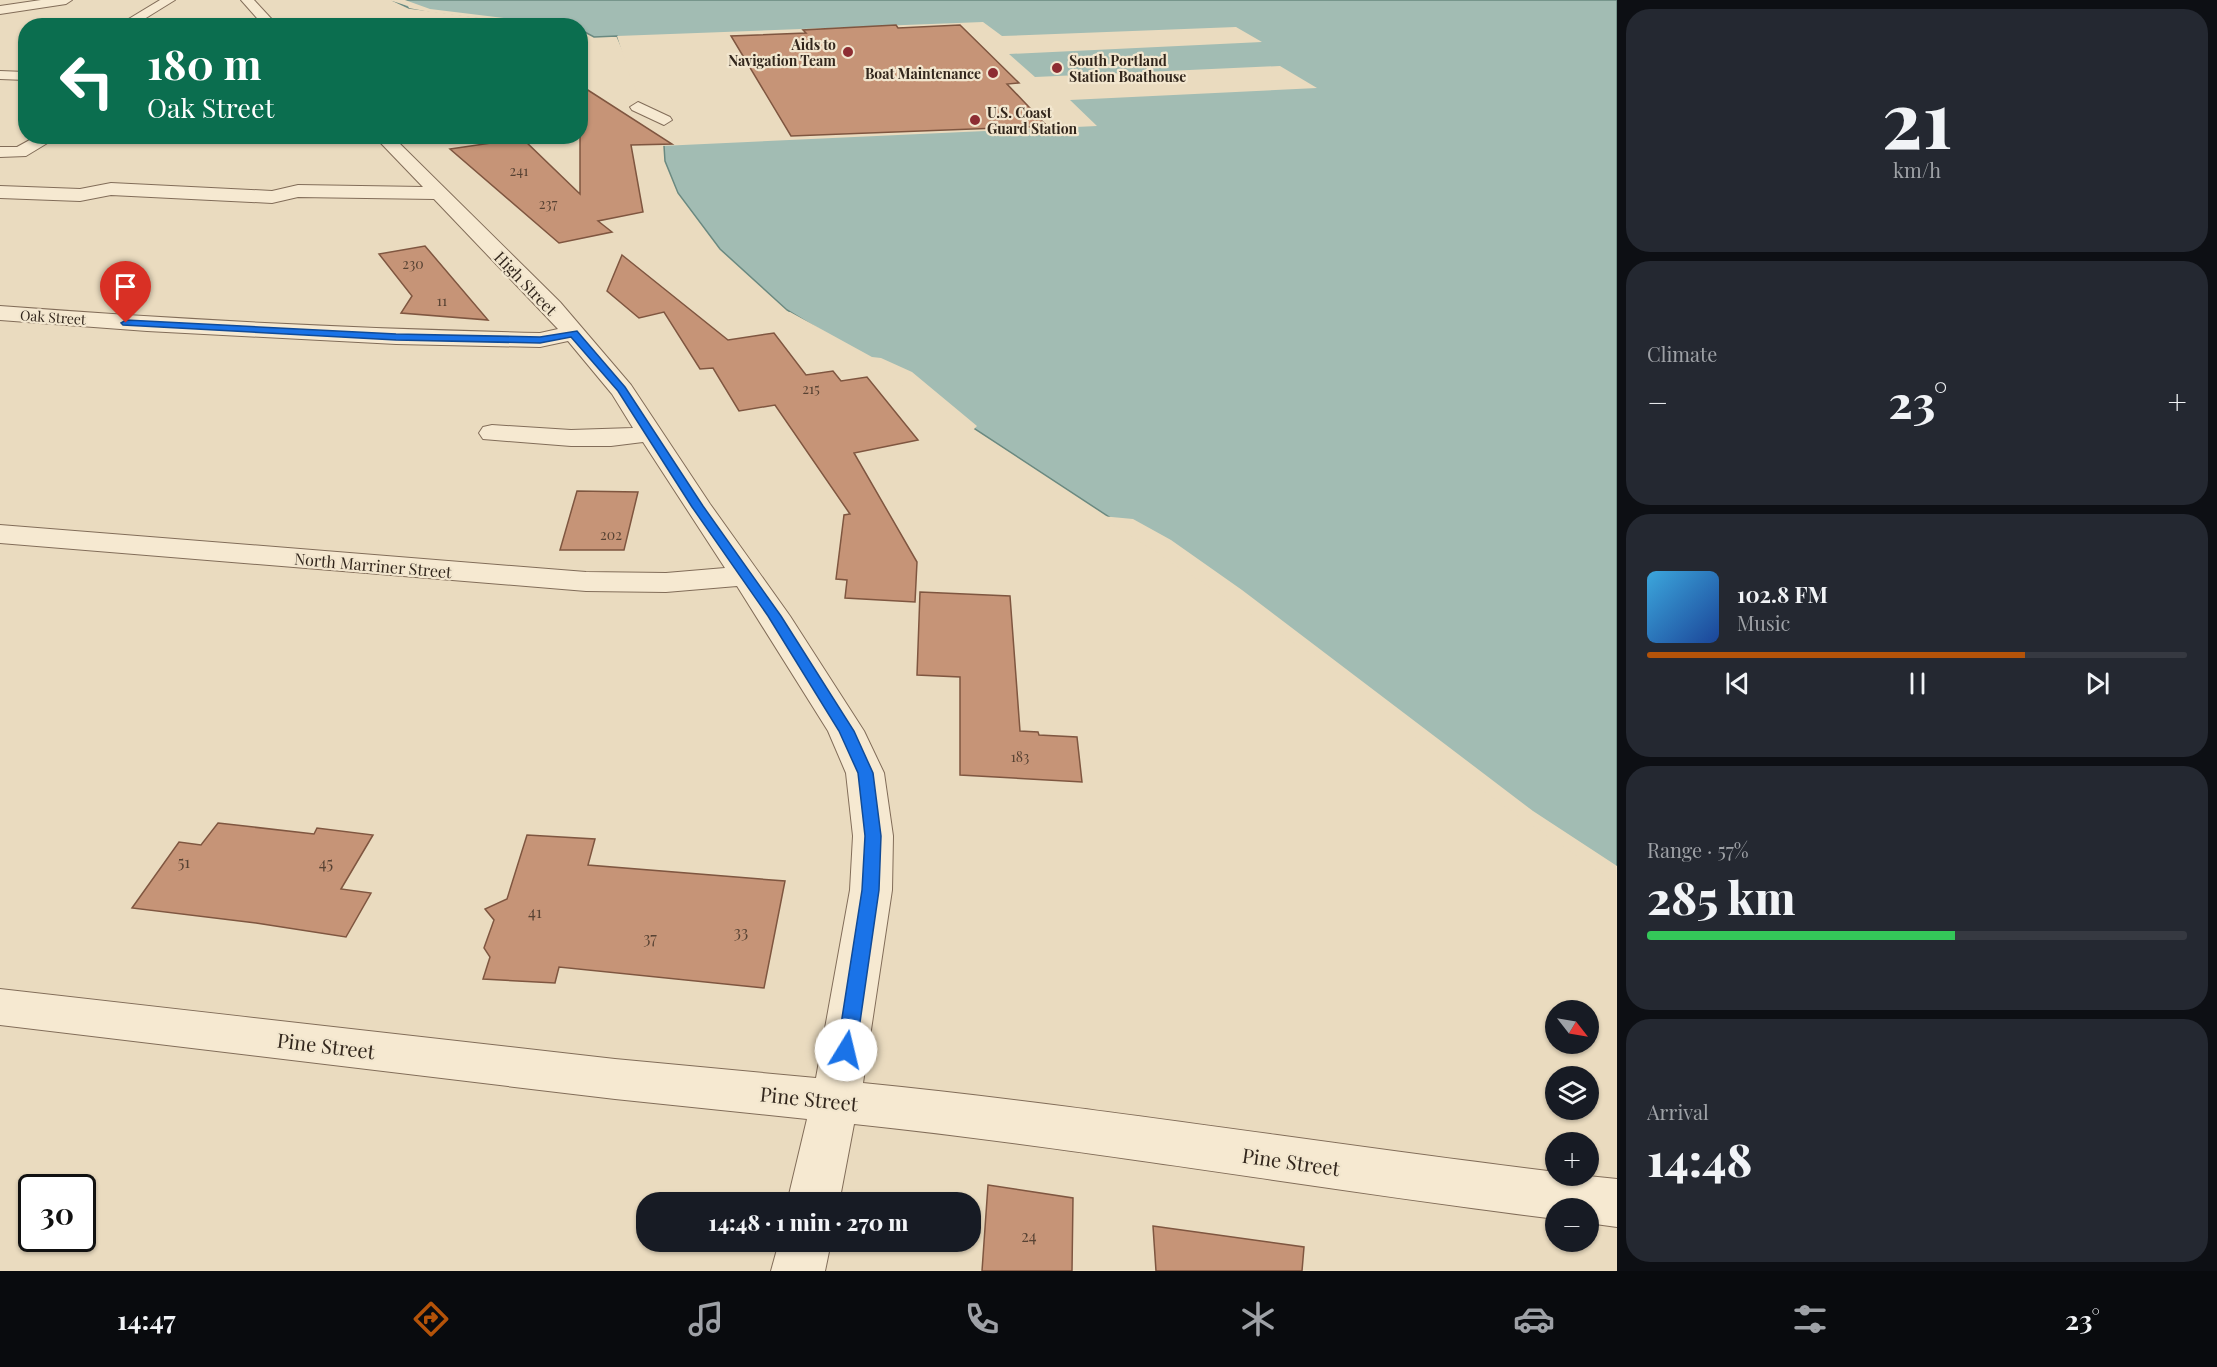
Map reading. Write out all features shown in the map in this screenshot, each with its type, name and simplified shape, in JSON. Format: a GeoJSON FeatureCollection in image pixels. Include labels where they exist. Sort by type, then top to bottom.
{"type":"FeatureCollection","features":[{"type":"Feature","properties":{"kind":"street"},"geometry":{"type":"LineString","coordinates":[[0,10],[66,0]]}},
{"type":"Feature","properties":{"kind":"street"},"geometry":{"type":"LineString","coordinates":[[137,18],[169,0]]}},
{"type":"Feature","properties":{"kind":"street"},"geometry":{"type":"LineString","coordinates":[[247,0],[264,18]]}},
{"type":"Feature","properties":{"kind":"street"},"geometry":{"type":"LineString","coordinates":[[638,107],[664,120]]}},
{"type":"Feature","properties":{"kind":"street"},"geometry":{"type":"LineString","coordinates":[[0,152],[20,152],[36,144]]}},
{"type":"Feature","properties":{"kind":"street","name":"High Street"},"geometry":{"type":"LineString","coordinates":[[390,144],[552,307],[622,390],[746,575],[846,731],[866,773],[873,836],[871,890],[846,1050],[815,1192]]}},
{"type":"Feature","properties":{"kind":"street"},"geometry":{"type":"LineString","coordinates":[[0,192],[80,195],[111,189],[272,197],[298,191],[436,193]]}},
{"type":"Feature","properties":{"kind":"street","name":"Oak Street"},"geometry":{"type":"LineString","coordinates":[[0,313],[147,324],[396,337],[540,340],[573,333]]}},
{"type":"Feature","properties":{"kind":"street"},"geometry":{"type":"LineString","coordinates":[[492,433],[597,439],[623,438],[650,432]]}},
{"type":"Feature","properties":{"kind":"street","name":"North Marriner Street"},"geometry":{"type":"LineString","coordinates":[[0,534],[540,578],[649,583],[693,582],[746,575]]}},
{"type":"Feature","properties":{"kind":"street","name":"Pine Street"},"geometry":{"type":"LineString","coordinates":[[0,1007],[615,1079],[990,1117],[1388,1175],[1617,1203]]}},
{"type":"Feature","properties":{"kind":"street"},"geometry":{"type":"LineString","coordinates":[[798,1271],[803,1252]]}},
{"type":"Feature","properties":{"kind":"water"},"geometry":{"type":"Polygon","coordinates":[[[392,0],[1617,0],[1617,881],[1321,656],[882,368],[787,310],[720,249],[678,193],[665,161],[664,146],[617,36],[594,37],[588,34],[588,18],[489,18],[409,8],[392,0]]]}},
{"type":"Feature","properties":{"kind":"pier"},"geometry":{"type":"Polygon","coordinates":[[[389,0],[405,0],[430,9],[504,18],[478,18],[430,12],[389,0]]]}},
{"type":"Feature","properties":{"kind":"pier"},"geometry":{"type":"Polygon","coordinates":[[[983,22],[1002,36],[1236,27],[1262,42],[1009,54],[1035,77],[1280,66],[1317,88],[1070,100],[1097,126],[661,146],[630,76],[617,36],[983,22]]]}},
{"type":"Feature","properties":{"kind":"pier"},"geometry":{"type":"Polygon","coordinates":[[[790,312],[872,357],[881,358],[912,372],[977,426],[972,431],[880,370],[786,313],[790,312]]]}},
{"type":"Feature","properties":{"kind":"pier"},"geometry":{"type":"Polygon","coordinates":[[[1101,516],[1133,519],[1171,540],[1242,590],[1533,811],[1617,866],[1617,884],[1464,778],[1319,659],[1101,516]]]}},
{"type":"Feature","properties":{"kind":"building"},"geometry":{"type":"Polygon","coordinates":[[[896,25],[898,28],[960,25],[1019,83],[1007,84],[1047,126],[791,136],[731,36],[806,33],[803,30],[896,25]]]}},
{"type":"Feature","properties":{"kind":"building"},"geometry":{"type":"Polygon","coordinates":[[[588,90],[672,144],[631,145],[643,212],[598,221],[612,232],[559,243],[450,149],[484,144],[528,144],[580,194],[580,144],[588,144],[588,90]]]}},
{"type":"Feature","properties":{"kind":"building"},"geometry":{"type":"Polygon","coordinates":[[[425,246],[488,320],[401,313],[412,296],[379,254],[425,246]]]}},
{"type":"Feature","properties":{"kind":"building"},"geometry":{"type":"Polygon","coordinates":[[[622,255],[728,340],[774,333],[806,375],[833,371],[841,381],[867,377],[918,440],[854,453],[917,562],[915,602],[845,598],[847,580],[836,579],[844,515],[850,514],[775,405],[739,411],[713,368],[700,369],[664,312],[639,318],[607,291],[622,255]]]}},
{"type":"Feature","properties":{"kind":"building"},"geometry":{"type":"Polygon","coordinates":[[[577,491],[638,492],[624,550],[560,550],[577,491]]]}},
{"type":"Feature","properties":{"kind":"building"},"geometry":{"type":"Polygon","coordinates":[[[920,592],[1010,596],[1020,731],[1038,732],[1039,735],[1077,737],[1082,782],[960,775],[960,677],[917,675],[920,592]]]}},
{"type":"Feature","properties":{"kind":"building"},"geometry":{"type":"Polygon","coordinates":[[[218,823],[314,834],[317,828],[373,835],[341,889],[371,893],[346,937],[132,908],[179,842],[201,845],[218,823]]]}},
{"type":"Feature","properties":{"kind":"building"},"geometry":{"type":"Polygon","coordinates":[[[527,835],[595,839],[588,865],[785,881],[764,988],[559,967],[555,983],[483,979],[490,957],[484,948],[494,920],[485,909],[507,899],[527,835]]]}},
{"type":"Feature","properties":{"kind":"building"},"geometry":{"type":"Polygon","coordinates":[[[988,1185],[1073,1198],[1072,1271],[982,1271],[988,1185]]]}},
{"type":"Feature","properties":{"kind":"building"},"geometry":{"type":"Polygon","coordinates":[[[1153,1226],[1304,1247],[1302,1271],[1156,1271],[1153,1226]]]}},
{"type":"Feature","properties":{"kind":"place","name":"Aids to Navigation Team"},"geometry":{"type":"Point","coordinates":[848,52]}},
{"type":"Feature","properties":{"kind":"place","name":"South Portland Station Boathouse"},"geometry":{"type":"Point","coordinates":[1057,68]}},
{"type":"Feature","properties":{"kind":"place","name":"Boat Maintenance"},"geometry":{"type":"Point","coordinates":[993,73]}},
{"type":"Feature","properties":{"kind":"place","name":"U.S. Coast Guard Station"},"geometry":{"type":"Point","coordinates":[975,120]}},
{"type":"Feature","properties":{"kind":"route"},"geometry":{"type":"LineString","coordinates":[[126,323],[396,337],[540,340],[573,333],[622,390],[698,507],[774,616],[846,731],[866,773],[873,836],[871,890],[846,1050]]}}]}
